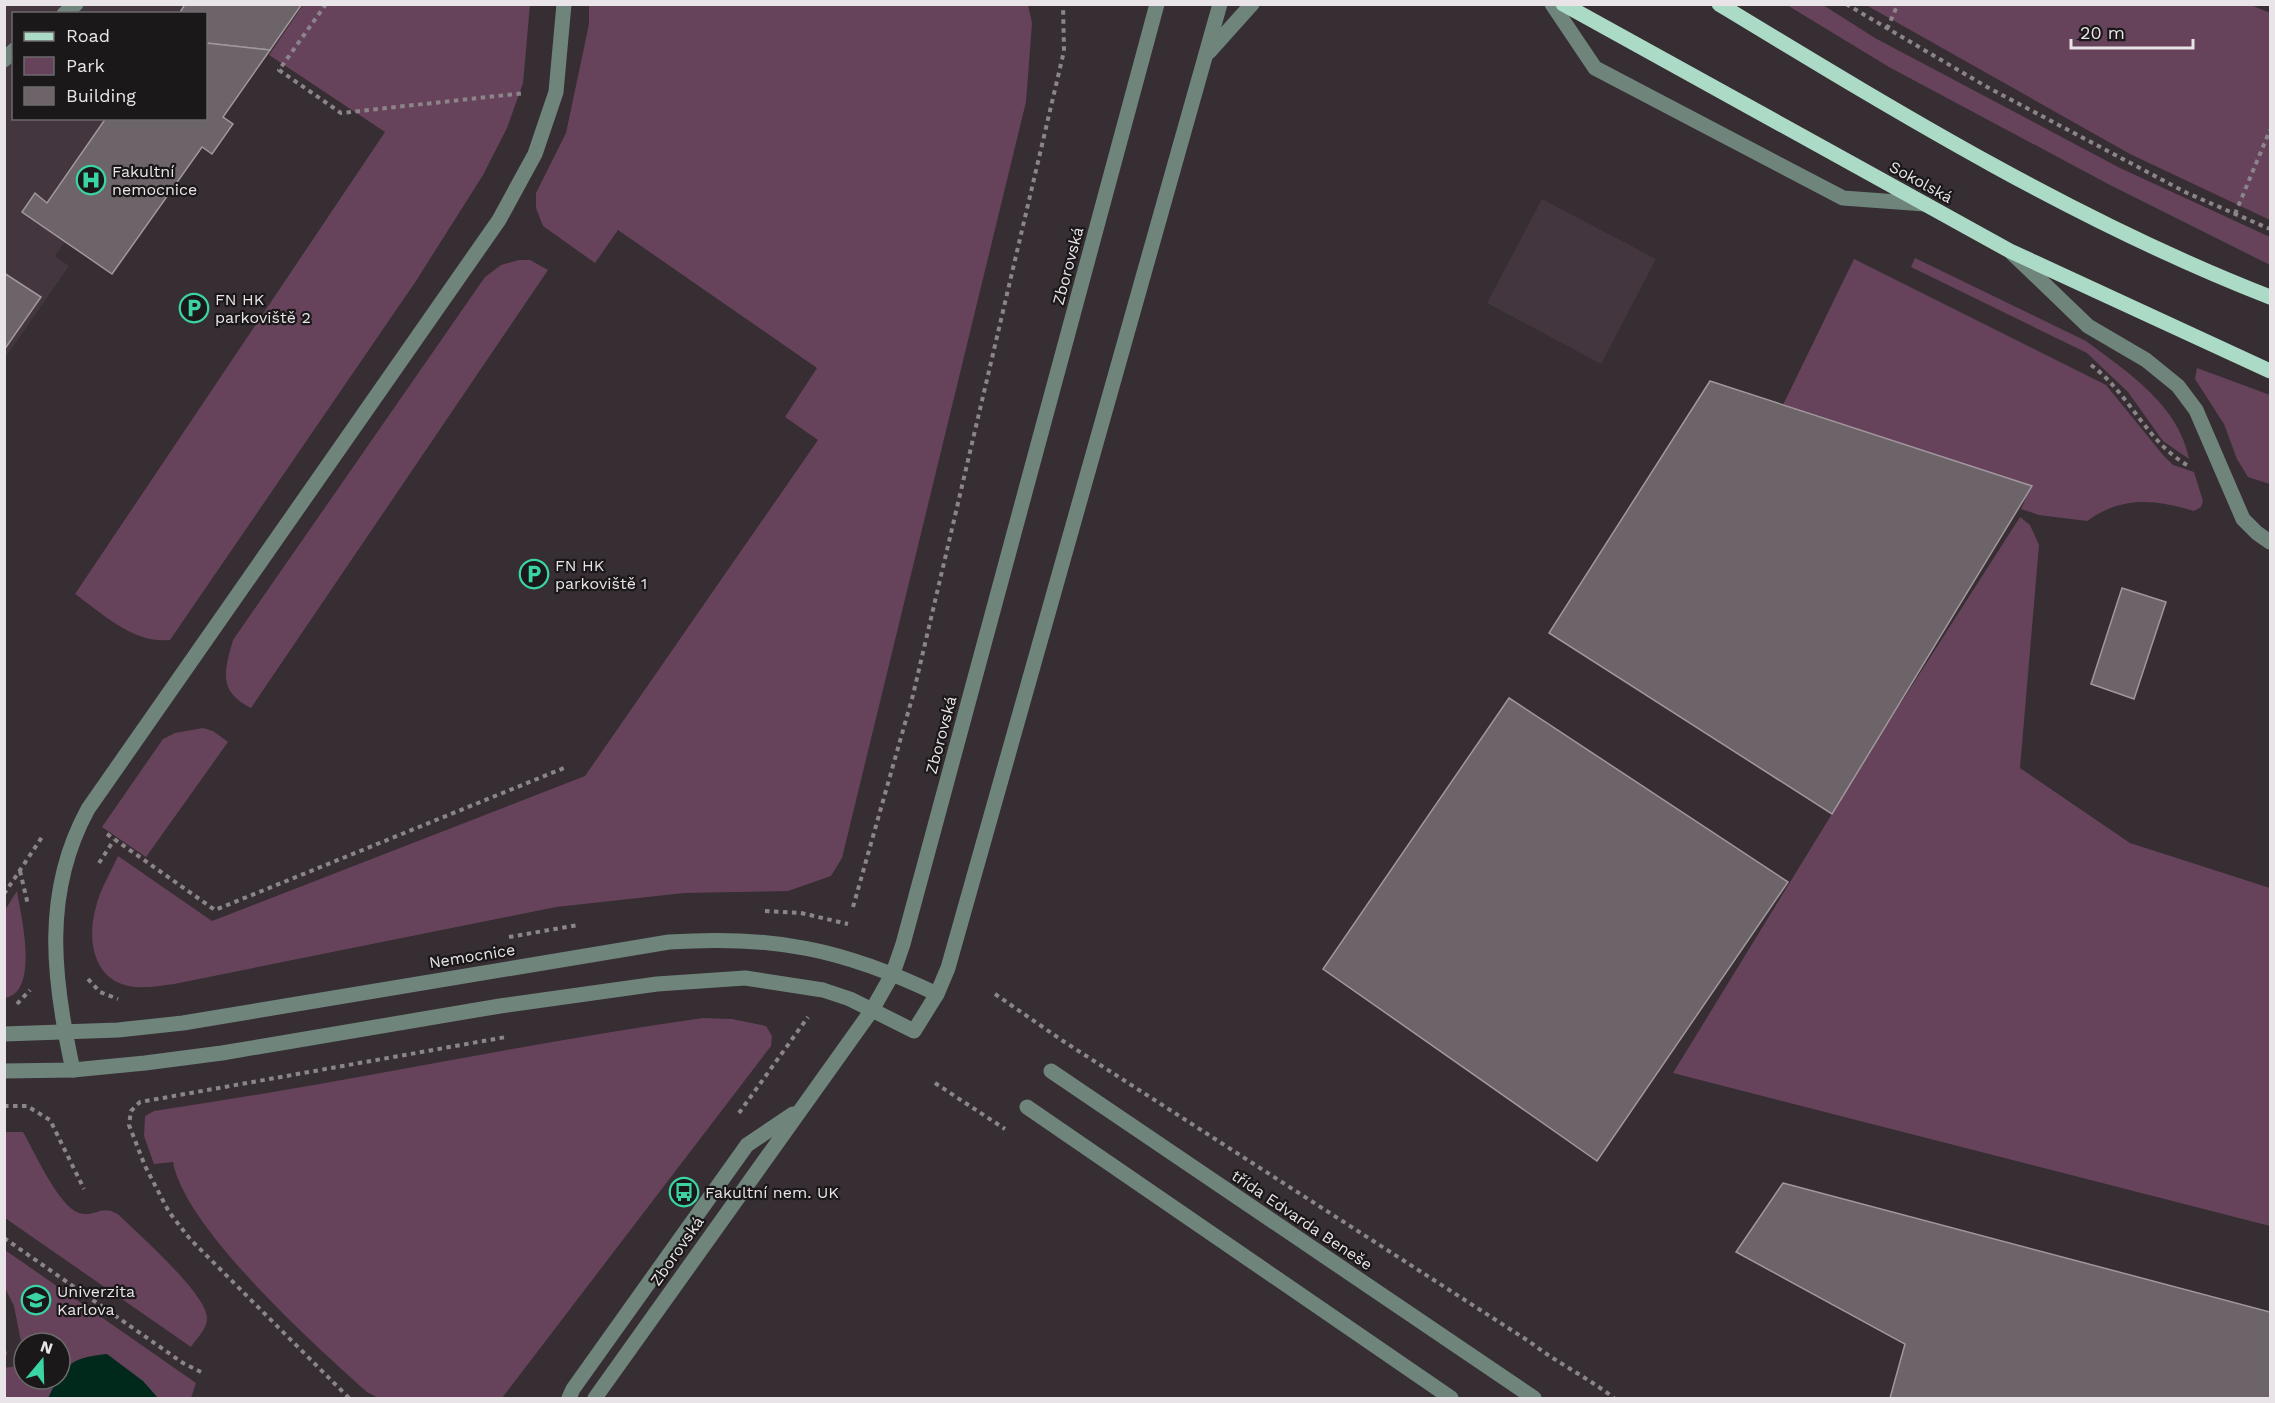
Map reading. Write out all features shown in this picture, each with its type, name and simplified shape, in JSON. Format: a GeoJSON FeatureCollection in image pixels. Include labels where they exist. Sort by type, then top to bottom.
{"type":"FeatureCollection","features":[{"type":"Feature","properties":{"kind":"main road","name":"Sokolská"},"geometry":{"type":"LineString","coordinates":[[1563,4],[2010,251],[2271,371]]}},
{"type":"Feature","properties":{"kind":"main road"},"geometry":{"type":"LineString","coordinates":[[1719,4],[1876,99],[2010,173],[2113,227],[2271,297]]}},
{"type":"Feature","properties":{"kind":"street"},"geometry":{"type":"LineString","coordinates":[[72,1070],[64,1033],[57,966],[58,894],[66,857],[83,818],[499,220],[535,154],[556,92],[564,4]]}},
{"type":"Feature","properties":{"kind":"street"},"geometry":{"type":"LineString","coordinates":[[1145,4],[1150,32]]}},
{"type":"Feature","properties":{"kind":"street","name":"Zborovská"},"geometry":{"type":"LineString","coordinates":[[595,1398],[872,1010],[893,973],[909,924],[1158,4]]}},
{"type":"Feature","properties":{"kind":"street"},"geometry":{"type":"LineString","coordinates":[[4,1071],[72,1070],[222,1053],[500,1006],[657,984],[745,978],[823,990],[872,1010],[914,1031],[937,994],[948,968],[1220,4]]}},
{"type":"Feature","properties":{"kind":"street"},"geometry":{"type":"LineString","coordinates":[[1205,57],[1239,15],[1252,4]]}},
{"type":"Feature","properties":{"kind":"street"},"geometry":{"type":"LineString","coordinates":[[1552,4],[1595,68],[1843,198],[1925,204]]}},
{"type":"Feature","properties":{"kind":"street"},"geometry":{"type":"LineString","coordinates":[[2010,251],[2088,326],[2146,360],[2178,386],[2196,410],[2243,519],[2257,533],[2271,542]]}},
{"type":"Feature","properties":{"kind":"street","name":"Nemocnice"},"geometry":{"type":"LineString","coordinates":[[4,1035],[64,1033],[183,1023],[669,942],[716,939],[774,942],[838,954],[893,973],[937,994]]}},
{"type":"Feature","properties":{"kind":"street","name":"třída Edvarda Beneše"},"geometry":{"type":"LineString","coordinates":[[1051,1071],[1512,1391],[1534,1398]]}},
{"type":"Feature","properties":{"kind":"street"},"geometry":{"type":"LineString","coordinates":[[1027,1107],[1451,1398]]}},
{"type":"Feature","properties":{"kind":"street"},"geometry":{"type":"LineString","coordinates":[[569,1398],[573,1389],[747,1145],[800,1109]]}},
{"type":"Feature","properties":{"kind":"path"},"geometry":{"type":"LineString","coordinates":[[326,4],[279,70],[341,113],[556,92]]}},
{"type":"Feature","properties":{"kind":"path"},"geometry":{"type":"LineString","coordinates":[[853,907],[913,695],[1064,51],[1063,4]]}},
{"type":"Feature","properties":{"kind":"path"},"geometry":{"type":"LineString","coordinates":[[1846,4],[2039,115],[2187,193],[2271,230]]}},
{"type":"Feature","properties":{"kind":"path"},"geometry":{"type":"LineString","coordinates":[[1887,29],[1898,4]]}},
{"type":"Feature","properties":{"kind":"path"},"geometry":{"type":"LineString","coordinates":[[2235,214],[2271,130]]}},
{"type":"Feature","properties":{"kind":"path"},"geometry":{"type":"LineString","coordinates":[[2091,365],[2113,383],[2146,428],[2175,458],[2227,479]]}},
{"type":"Feature","properties":{"kind":"path"},"geometry":{"type":"LineString","coordinates":[[83,818],[215,910],[564,768]]}},
{"type":"Feature","properties":{"kind":"path"},"geometry":{"type":"LineString","coordinates":[[764,911],[801,913],[848,924]]}},
{"type":"Feature","properties":{"kind":"path"},"geometry":{"type":"LineString","coordinates":[[503,938],[580,925]]}},
{"type":"Feature","properties":{"kind":"path"},"geometry":{"type":"LineString","coordinates":[[83,972],[99,992],[126,1002]]}},
{"type":"Feature","properties":{"kind":"path"},"geometry":{"type":"LineString","coordinates":[[995,994],[1530,1342],[1560,1364],[1588,1378],[1614,1398]]}},
{"type":"Feature","properties":{"kind":"path"},"geometry":{"type":"LineString","coordinates":[[797,1015],[807,1018]]}},
{"type":"Feature","properties":{"kind":"path"},"geometry":{"type":"LineString","coordinates":[[349,1398],[249,1300],[169,1212],[145,1166],[129,1125],[131,1111],[140,1102],[516,1036]]}},
{"type":"Feature","properties":{"kind":"path"},"geometry":{"type":"LineString","coordinates":[[4,1106],[27,1106],[50,1120],[84,1189]]}},
{"type":"Feature","properties":{"kind":"path"},"geometry":{"type":"LineString","coordinates":[[4,1238],[183,1363],[201,1372]]}},
{"type":"Feature","properties":{"kind":"path"},"geometry":{"type":"LineString","coordinates":[[4,1350],[6,1357]]}},
{"type":"Feature","properties":{"kind":"shaded area","name":"Fakultní nemocnice"},"geometry":{"type":"Polygon","coordinates":[[[5,5],[301,5],[112,274],[65,242],[55,256],[69,266],[5,358],[5,5]]]}},
{"type":"Feature","properties":{"kind":"shaded area"},"geometry":{"type":"Polygon","coordinates":[[[1542,199],[1656,259],[1601,364],[1487,303],[1542,199]]]}},
{"type":"Feature","properties":{"kind":"shaded area"},"geometry":{"type":"Polygon","coordinates":[[[107,1354],[143,1381],[158,1398],[48,1398],[52,1391],[72,1391],[72,1364],[107,1354]]]}},
{"type":"Feature","properties":{"kind":"green space"},"geometry":{"type":"Polygon","coordinates":[[[303,5],[530,5],[523,83],[507,128],[483,175],[416,281],[170,640],[144,637],[119,626],[75,594],[385,132],[269,55],[303,5]]]}},
{"type":"Feature","properties":{"kind":"green space"},"geometry":{"type":"Polygon","coordinates":[[[589,5],[1028,5],[1032,23],[1026,102],[842,858],[831,876],[788,891],[684,893],[556,907],[174,984],[139,987],[116,982],[100,965],[95,955],[92,931],[98,900],[118,856],[212,921],[585,776],[818,440],[785,417],[817,368],[618,230],[595,263],[543,226],[536,208],[536,193],[566,133],[589,24],[589,5]]]}},
{"type":"Feature","properties":{"kind":"green space"},"geometry":{"type":"Polygon","coordinates":[[[1787,5],[1823,5],[1875,38],[2120,168],[2270,237],[2270,265],[2110,185],[1889,67],[1787,5]]]}},
{"type":"Feature","properties":{"kind":"green space"},"geometry":{"type":"Polygon","coordinates":[[[1866,5],[2251,5],[2270,13],[2270,220],[2130,154],[1866,5]]]}},
{"type":"Feature","properties":{"kind":"green space"},"geometry":{"type":"Polygon","coordinates":[[[1915,258],[2086,341],[2118,364],[2163,406],[2183,440],[2189,459],[2163,441],[2128,392],[2087,353],[1911,267],[1915,258]]]}},
{"type":"Feature","properties":{"kind":"green space"},"geometry":{"type":"Polygon","coordinates":[[[1854,259],[2106,385],[2173,465],[2194,472],[2203,501],[2201,507],[2194,511],[2165,504],[2139,502],[2113,507],[2087,521],[2039,515],[2021,509],[2031,486],[1783,405],[1854,259]]]}},
{"type":"Feature","properties":{"kind":"green space"},"geometry":{"type":"Polygon","coordinates":[[[519,260],[530,260],[548,270],[251,708],[240,702],[233,695],[226,680],[227,662],[233,640],[485,277],[501,265],[519,260]]]}},
{"type":"Feature","properties":{"kind":"green space"},"geometry":{"type":"Polygon","coordinates":[[[2197,368],[2270,395],[2270,484],[2248,477],[2237,459],[2224,424],[2195,379],[2197,368]]]}},
{"type":"Feature","properties":{"kind":"green space"},"geometry":{"type":"Polygon","coordinates":[[[2020,517],[2030,525],[2039,545],[2020,768],[2130,843],[2270,888],[2270,1226],[1673,1073],[1881,734],[2020,517]]]}},
{"type":"Feature","properties":{"kind":"green space"},"geometry":{"type":"Polygon","coordinates":[[[203,728],[213,731],[228,742],[146,857],[102,827],[163,739],[175,733],[203,728]]]}},
{"type":"Feature","properties":{"kind":"green space"},"geometry":{"type":"Polygon","coordinates":[[[17,891],[26,952],[25,968],[22,982],[16,993],[5,998],[5,910],[17,891]]]}},
{"type":"Feature","properties":{"kind":"green space"},"geometry":{"type":"Polygon","coordinates":[[[703,1018],[732,1019],[766,1026],[772,1036],[771,1046],[502,1398],[378,1398],[367,1392],[286,1317],[226,1252],[201,1220],[183,1189],[173,1162],[154,1164],[144,1136],[145,1116],[154,1111],[703,1018]]]}},
{"type":"Feature","properties":{"kind":"green space"},"geometry":{"type":"Polygon","coordinates":[[[5,1132],[23,1132],[55,1190],[71,1209],[85,1214],[108,1210],[119,1215],[184,1280],[204,1307],[207,1318],[204,1330],[191,1347],[5,1218],[5,1132]]]}},
{"type":"Feature","properties":{"kind":"green space","name":"Univerzita Karlova"},"geometry":{"type":"Polygon","coordinates":[[[5,1250],[196,1383],[191,1398],[5,1398],[4,1368],[12,1367],[12,1391],[72,1391],[72,1331],[19,1331],[14,1306],[5,1288],[5,1250]]]}},
{"type":"Feature","properties":{"kind":"building"},"geometry":{"type":"Polygon","coordinates":[[[185,4],[302,4],[270,50],[207,43],[207,12],[180,12],[185,4]]]}},
{"type":"Feature","properties":{"kind":"building"},"geometry":{"type":"Polygon","coordinates":[[[207,43],[270,50],[223,117],[233,124],[212,154],[202,147],[112,274],[22,212],[35,193],[47,203],[105,120],[207,120],[207,43]]]}},
{"type":"Feature","properties":{"kind":"building"},"geometry":{"type":"Polygon","coordinates":[[[4,273],[41,297],[4,350],[4,273]]]}},
{"type":"Feature","properties":{"kind":"building"},"geometry":{"type":"Polygon","coordinates":[[[1710,381],[2032,486],[1832,814],[1549,633],[1710,381]]]}},
{"type":"Feature","properties":{"kind":"building"},"geometry":{"type":"Polygon","coordinates":[[[2122,588],[2166,602],[2134,699],[2091,684],[2122,588]]]}},
{"type":"Feature","properties":{"kind":"building"},"geometry":{"type":"Polygon","coordinates":[[[1509,698],[1788,882],[1597,1161],[1323,969],[1509,698]]]}},
{"type":"Feature","properties":{"kind":"building"},"geometry":{"type":"Polygon","coordinates":[[[1783,1183],[2270,1312],[2270,1398],[1890,1398],[1905,1344],[1736,1252],[1783,1183]]]}},
{"type":"Feature","properties":{"kind":"place","name":"Fakultní nemocnice"},"geometry":{"type":"Point","coordinates":[91,180]}},
{"type":"Feature","properties":{"kind":"place","name":"FN HK parkoviště 2"},"geometry":{"type":"Point","coordinates":[194,308]}},
{"type":"Feature","properties":{"kind":"place","name":"FN HK parkoviště 1"},"geometry":{"type":"Point","coordinates":[534,574]}},
{"type":"Feature","properties":{"kind":"place","name":"Fakultní nem. UK"},"geometry":{"type":"Point","coordinates":[684,1192]}},
{"type":"Feature","properties":{"kind":"place","name":"Univerzita Karlova"},"geometry":{"type":"Point","coordinates":[36,1300]}}]}
